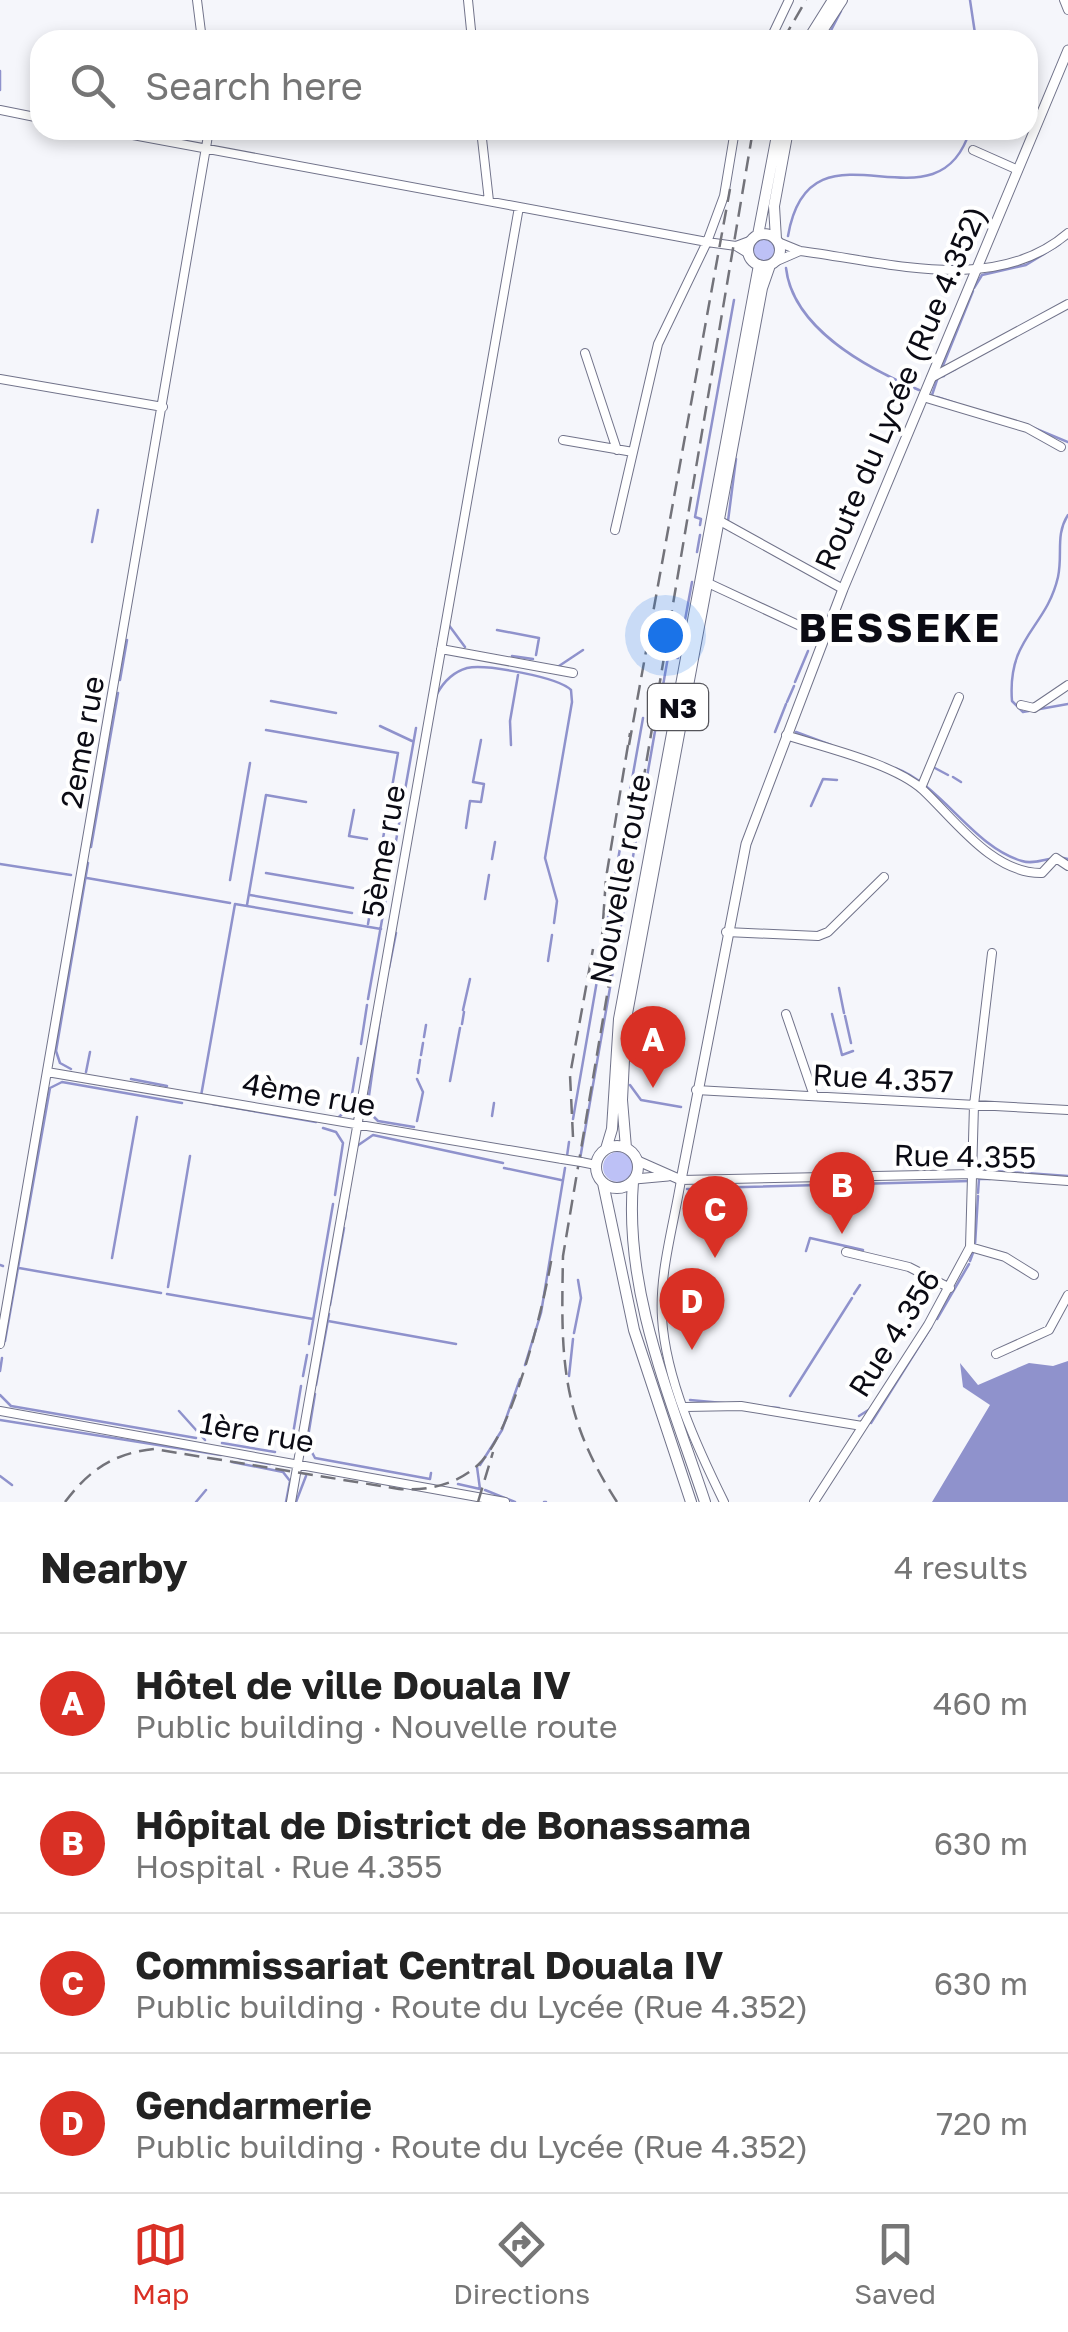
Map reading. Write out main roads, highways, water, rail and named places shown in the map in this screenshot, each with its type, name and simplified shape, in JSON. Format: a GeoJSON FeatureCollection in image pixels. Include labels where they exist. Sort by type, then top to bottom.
{"type":"FeatureCollection","features":[{"type":"Feature","properties":{"kind":"highway"},"geometry":{"type":"LineString","coordinates":[[814,30],[833,0]]}},
{"type":"Feature","properties":{"kind":"highway"},"geometry":{"type":"LineString","coordinates":[[822,30],[842,0]]}},
{"type":"Feature","properties":{"kind":"highway"},"geometry":{"type":"LineString","coordinates":[[776,140],[749,254],[769,264],[777,241],[774,206],[786,140]]}},
{"type":"Feature","properties":{"kind":"highway"},"geometry":{"type":"LineString","coordinates":[[755,238],[777,241]]}},
{"type":"Feature","properties":{"kind":"highway","name":"Nouvelle route"},"geometry":{"type":"LineString","coordinates":[[626,1148],[622,1100],[626,1019],[700,610],[769,264]]}},
{"type":"Feature","properties":{"kind":"highway","name":"Nouvelle route"},"geometry":{"type":"LineString","coordinates":[[606,1149],[615,1101],[619,1019],[769,264]]}},
{"type":"Feature","properties":{"kind":"highway"},"geometry":{"type":"LineString","coordinates":[[606,1149],[626,1148],[638,1161],[629,1226],[637,1278],[705,1502]]}},
{"type":"Feature","properties":{"kind":"highway","name":"N3"},"geometry":{"type":"LineString","coordinates":[[603,1183],[596,1165],[606,1149]]}},
{"type":"Feature","properties":{"kind":"highway"},"geometry":{"type":"LineString","coordinates":[[603,1183],[618,1189],[634,1180]]}},
{"type":"Feature","properties":{"kind":"highway"},"geometry":{"type":"LineString","coordinates":[[603,1183],[634,1330],[691,1502]]}},
{"type":"Feature","properties":{"kind":"main road","name":"Route du Lycée (Rue 4.352)"},"geometry":{"type":"LineString","coordinates":[[1038,122],[1068,50]]}},
{"type":"Feature","properties":{"kind":"main road","name":"Route du Lycée (Rue 4.352)"},"geometry":{"type":"LineString","coordinates":[[668,1176],[681,1180],[746,844],[843,589],[1030,140]]}},
{"type":"Feature","properties":{"kind":"main road"},"geometry":{"type":"LineString","coordinates":[[638,1161],[668,1176]]}},
{"type":"Feature","properties":{"kind":"main road"},"geometry":{"type":"LineString","coordinates":[[634,1180],[668,1176]]}},
{"type":"Feature","properties":{"kind":"waterway"},"geometry":{"type":"LineString","coordinates":[[970,0],[974,30]]}},
{"type":"Feature","properties":{"kind":"waterway"},"geometry":{"type":"LineString","coordinates":[[831,30],[841,11]]}},
{"type":"Feature","properties":{"kind":"waterway"},"geometry":{"type":"LineString","coordinates":[[0,71],[0,90]]}},
{"type":"Feature","properties":{"kind":"waterway"},"geometry":{"type":"LineString","coordinates":[[788,236],[801,199],[821,181],[847,175],[931,175],[954,161],[965,140]]}},
{"type":"Feature","properties":{"kind":"waterway"},"geometry":{"type":"LineString","coordinates":[[974,288],[982,275],[1026,265],[1060,244]]}},
{"type":"Feature","properties":{"kind":"waterway"},"geometry":{"type":"LineString","coordinates":[[786,268],[792,290],[818,328],[878,371],[919,390]]}},
{"type":"Feature","properties":{"kind":"waterway"},"geometry":{"type":"LineString","coordinates":[[942,368],[973,291]]}},
{"type":"Feature","properties":{"kind":"waterway"},"geometry":{"type":"LineString","coordinates":[[700,525],[701,519],[695,517],[734,300]]}},
{"type":"Feature","properties":{"kind":"waterway"},"geometry":{"type":"LineString","coordinates":[[946,374],[956,369]]}},
{"type":"Feature","properties":{"kind":"waterway"},"geometry":{"type":"LineString","coordinates":[[932,395],[938,377],[944,376]]}},
{"type":"Feature","properties":{"kind":"waterway"},"geometry":{"type":"LineString","coordinates":[[937,397],[955,403]]}},
{"type":"Feature","properties":{"kind":"waterway"},"geometry":{"type":"LineString","coordinates":[[1034,428],[1068,442]]}},
{"type":"Feature","properties":{"kind":"waterway"},"geometry":{"type":"LineString","coordinates":[[728,521],[736,459]]}},
{"type":"Feature","properties":{"kind":"waterway"},"geometry":{"type":"LineString","coordinates":[[92,542],[98,510]]}},
{"type":"Feature","properties":{"kind":"waterway"},"geometry":{"type":"LineString","coordinates":[[1068,515],[1060,537],[1058,577],[1052,595],[1021,647],[1012,679],[1012,701],[1023,712],[1068,704]]}},
{"type":"Feature","properties":{"kind":"waterway"},"geometry":{"type":"LineString","coordinates":[[697,552],[700,535]]}},
{"type":"Feature","properties":{"kind":"waterway"},"geometry":{"type":"LineString","coordinates":[[580,1159],[668,657],[678,658],[692,582]]}},
{"type":"Feature","properties":{"kind":"waterway"},"geometry":{"type":"LineString","coordinates":[[448,624],[465,647]]}},
{"type":"Feature","properties":{"kind":"waterway"},"geometry":{"type":"LineString","coordinates":[[497,630],[539,638],[536,655]]}},
{"type":"Feature","properties":{"kind":"waterway"},"geometry":{"type":"LineString","coordinates":[[120,680],[127,640]]}},
{"type":"Feature","properties":{"kind":"waterway"},"geometry":{"type":"LineString","coordinates":[[559,666],[583,650]]}},
{"type":"Feature","properties":{"kind":"waterway"},"geometry":{"type":"LineString","coordinates":[[795,682],[808,651]]}},
{"type":"Feature","properties":{"kind":"waterway"},"geometry":{"type":"LineString","coordinates":[[512,656],[533,659]]}},
{"type":"Feature","properties":{"kind":"waterway"},"geometry":{"type":"LineString","coordinates":[[437,694],[453,675],[476,667],[537,676],[571,690],[545,858],[557,901],[554,923]]}},
{"type":"Feature","properties":{"kind":"waterway"},"geometry":{"type":"LineString","coordinates":[[511,745],[510,721],[518,675]]}},
{"type":"Feature","properties":{"kind":"waterway"},"geometry":{"type":"LineString","coordinates":[[787,702],[794,686]]}},
{"type":"Feature","properties":{"kind":"waterway"},"geometry":{"type":"LineString","coordinates":[[91,847],[118,693]]}},
{"type":"Feature","properties":{"kind":"waterway"},"geometry":{"type":"LineString","coordinates":[[271,701],[336,713]]}},
{"type":"Feature","properties":{"kind":"waterway"},"geometry":{"type":"LineString","coordinates":[[775,732],[786,704]]}},
{"type":"Feature","properties":{"kind":"waterway"},"geometry":{"type":"LineString","coordinates":[[628,802],[643,718]]}},
{"type":"Feature","properties":{"kind":"waterway"},"geometry":{"type":"LineString","coordinates":[[380,726],[412,741]]}},
{"type":"Feature","properties":{"kind":"waterway"},"geometry":{"type":"LineString","coordinates":[[368,999],[416,728]]}},
{"type":"Feature","properties":{"kind":"waterway"},"geometry":{"type":"LineString","coordinates":[[266,730],[398,753],[368,924]]}},
{"type":"Feature","properties":{"kind":"waterway"},"geometry":{"type":"LineString","coordinates":[[796,732],[831,745]]}},
{"type":"Feature","properties":{"kind":"waterway"},"geometry":{"type":"LineString","coordinates":[[466,828],[470,801],[481,802],[484,784],[473,782],[481,740]]}},
{"type":"Feature","properties":{"kind":"waterway"},"geometry":{"type":"LineString","coordinates":[[230,880],[250,763]]}},
{"type":"Feature","properties":{"kind":"waterway"},"geometry":{"type":"LineString","coordinates":[[933,767],[948,775]]}},
{"type":"Feature","properties":{"kind":"waterway"},"geometry":{"type":"LineString","coordinates":[[895,768],[928,788],[1004,854],[1028,862],[1068,859]]}},
{"type":"Feature","properties":{"kind":"waterway"},"geometry":{"type":"LineString","coordinates":[[953,777],[961,782]]}},
{"type":"Feature","properties":{"kind":"waterway"},"geometry":{"type":"LineString","coordinates":[[811,806],[823,779],[837,780]]}},
{"type":"Feature","properties":{"kind":"waterway"},"geometry":{"type":"LineString","coordinates":[[247,905],[266,795],[306,802]]}},
{"type":"Feature","properties":{"kind":"waterway"},"geometry":{"type":"LineString","coordinates":[[354,810],[349,836],[367,839]]}},
{"type":"Feature","properties":{"kind":"waterway"},"geometry":{"type":"LineString","coordinates":[[573,1119],[623,831]]}},
{"type":"Feature","properties":{"kind":"waterway"},"geometry":{"type":"LineString","coordinates":[[492,859],[495,842]]}},
{"type":"Feature","properties":{"kind":"waterway"},"geometry":{"type":"LineString","coordinates":[[71,1069],[60,1063],[56,1051],[88,863]]}},
{"type":"Feature","properties":{"kind":"waterway"},"geometry":{"type":"LineString","coordinates":[[0,864],[71,875]]}},
{"type":"Feature","properties":{"kind":"waterway"},"geometry":{"type":"LineString","coordinates":[[266,873],[353,888]]}},
{"type":"Feature","properties":{"kind":"waterway"},"geometry":{"type":"LineString","coordinates":[[485,899],[489,875]]}},
{"type":"Feature","properties":{"kind":"waterway"},"geometry":{"type":"LineString","coordinates":[[87,878],[230,903]]}},
{"type":"Feature","properties":{"kind":"waterway"},"geometry":{"type":"LineString","coordinates":[[250,895],[352,913]]}},
{"type":"Feature","properties":{"kind":"waterway"},"geometry":{"type":"LineString","coordinates":[[201,1096],[235,904],[381,929]]}},
{"type":"Feature","properties":{"kind":"waterway"},"geometry":{"type":"LineString","coordinates":[[389,968],[396,933]]}},
{"type":"Feature","properties":{"kind":"waterway"},"geometry":{"type":"LineString","coordinates":[[548,961],[552,935]]}},
{"type":"Feature","properties":{"kind":"waterway"},"geometry":{"type":"LineString","coordinates":[[463,1010],[470,979]]}},
{"type":"Feature","properties":{"kind":"waterway"},"geometry":{"type":"LineString","coordinates":[[839,988],[844,1013]]}},
{"type":"Feature","properties":{"kind":"waterway"},"geometry":{"type":"LineString","coordinates":[[361,1044],[367,1005]]}},
{"type":"Feature","properties":{"kind":"waterway"},"geometry":{"type":"LineString","coordinates":[[381,1010],[367,1110],[378,1121],[414,1127]]}},
{"type":"Feature","properties":{"kind":"waterway"},"geometry":{"type":"LineString","coordinates":[[462,1024],[464,1012]]}},
{"type":"Feature","properties":{"kind":"waterway"},"geometry":{"type":"LineString","coordinates":[[832,1014],[842,1055],[853,1051]]}},
{"type":"Feature","properties":{"kind":"waterway"},"geometry":{"type":"LineString","coordinates":[[845,1016],[851,1043]]}},
{"type":"Feature","properties":{"kind":"waterway"},"geometry":{"type":"LineString","coordinates":[[424,1037],[426,1025]]}},
{"type":"Feature","properties":{"kind":"waterway"},"geometry":{"type":"LineString","coordinates":[[450,1081],[460,1028]]}},
{"type":"Feature","properties":{"kind":"waterway"},"geometry":{"type":"LineString","coordinates":[[421,1055],[423,1043]]}},
{"type":"Feature","properties":{"kind":"waterway"},"geometry":{"type":"LineString","coordinates":[[86,1072],[90,1052]]}},
{"type":"Feature","properties":{"kind":"waterway"},"geometry":{"type":"LineString","coordinates":[[337,1119],[350,1106],[358,1058]]}},
{"type":"Feature","properties":{"kind":"waterway"},"geometry":{"type":"LineString","coordinates":[[418,1073],[420,1060]]}},
{"type":"Feature","properties":{"kind":"waterway"},"geometry":{"type":"LineString","coordinates":[[131,1079],[167,1086]]}},
{"type":"Feature","properties":{"kind":"waterway"},"geometry":{"type":"LineString","coordinates":[[417,1079],[423,1092],[417,1121]]}},
{"type":"Feature","properties":{"kind":"waterway"},"geometry":{"type":"LineString","coordinates":[[5,1341],[50,1088],[62,1082],[182,1103]]}},
{"type":"Feature","properties":{"kind":"waterway"},"geometry":{"type":"LineString","coordinates":[[630,1085],[641,1100],[681,1107]]}},
{"type":"Feature","properties":{"kind":"waterway"},"geometry":{"type":"LineString","coordinates":[[492,1116],[494,1103]]}},
{"type":"Feature","properties":{"kind":"waterway"},"geometry":{"type":"LineString","coordinates":[[213,1104],[316,1122]]}},
{"type":"Feature","properties":{"kind":"waterway"},"geometry":{"type":"LineString","coordinates":[[112,1258],[137,1117]]}},
{"type":"Feature","properties":{"kind":"waterway"},"geometry":{"type":"LineString","coordinates":[[323,1128],[336,1132],[343,1143],[335,1195]]}},
{"type":"Feature","properties":{"kind":"waterway"},"geometry":{"type":"LineString","coordinates":[[357,1146],[373,1135],[503,1163]]}},
{"type":"Feature","properties":{"kind":"waterway"},"geometry":{"type":"LineString","coordinates":[[567,1156],[569,1142]]}},
{"type":"Feature","properties":{"kind":"waterway"},"geometry":{"type":"LineString","coordinates":[[168,1287],[190,1156]]}},
{"type":"Feature","properties":{"kind":"waterway"},"geometry":{"type":"LineString","coordinates":[[504,1168],[561,1180]]}},
{"type":"Feature","properties":{"kind":"waterway"},"geometry":{"type":"LineString","coordinates":[[525,1365],[541,1313],[565,1168]]}},
{"type":"Feature","properties":{"kind":"waterway"},"geometry":{"type":"LineString","coordinates":[[982,1170],[1023,1173]]}},
{"type":"Feature","properties":{"kind":"waterway"},"geometry":{"type":"LineString","coordinates":[[1026,1173],[1068,1176]]}},
{"type":"Feature","properties":{"kind":"waterway"},"geometry":{"type":"LineString","coordinates":[[978,1193],[979,1179],[990,1179]]}},
{"type":"Feature","properties":{"kind":"waterway"},"geometry":{"type":"LineString","coordinates":[[707,1188],[970,1181]]}},
{"type":"Feature","properties":{"kind":"waterway"},"geometry":{"type":"LineString","coordinates":[[687,1189],[703,1189]]}},
{"type":"Feature","properties":{"kind":"waterway"},"geometry":{"type":"LineString","coordinates":[[975,1245],[978,1196]]}},
{"type":"Feature","properties":{"kind":"waterway"},"geometry":{"type":"LineString","coordinates":[[345,1219],[348,1197]]}},
{"type":"Feature","properties":{"kind":"waterway"},"geometry":{"type":"LineString","coordinates":[[309,1344],[333,1204]]}},
{"type":"Feature","properties":{"kind":"waterway"},"geometry":{"type":"LineString","coordinates":[[330,1305],[344,1228]]}},
{"type":"Feature","properties":{"kind":"waterway"},"geometry":{"type":"LineString","coordinates":[[806,1251],[810,1238],[863,1250]]}},
{"type":"Feature","properties":{"kind":"waterway"},"geometry":{"type":"LineString","coordinates":[[970,1261],[974,1250]]}},
{"type":"Feature","properties":{"kind":"waterway"},"geometry":{"type":"LineString","coordinates":[[937,1319],[969,1264]]}},
{"type":"Feature","properties":{"kind":"waterway"},"geometry":{"type":"LineString","coordinates":[[19,1268],[161,1293]]}},
{"type":"Feature","properties":{"kind":"waterway"},"geometry":{"type":"LineString","coordinates":[[574,1333],[581,1298],[578,1280]]}},
{"type":"Feature","properties":{"kind":"waterway"},"geometry":{"type":"LineString","coordinates":[[854,1294],[860,1285]]}},
{"type":"Feature","properties":{"kind":"waterway"},"geometry":{"type":"LineString","coordinates":[[167,1294],[313,1319]]}},
{"type":"Feature","properties":{"kind":"waterway"},"geometry":{"type":"LineString","coordinates":[[790,1396],[852,1298]]}},
{"type":"Feature","properties":{"kind":"waterway"},"geometry":{"type":"LineString","coordinates":[[316,1385],[329,1314]]}},
{"type":"Feature","properties":{"kind":"waterway"},"geometry":{"type":"LineString","coordinates":[[328,1321],[456,1344]]}},
{"type":"Feature","properties":{"kind":"waterway"},"geometry":{"type":"LineString","coordinates":[[871,1423],[931,1327]]}},
{"type":"Feature","properties":{"kind":"waterway"},"geometry":{"type":"LineString","coordinates":[[569,1376],[573,1339]]}},
{"type":"Feature","properties":{"kind":"waterway"},"geometry":{"type":"LineString","coordinates":[[303,1376],[307,1355]]}},
{"type":"Feature","properties":{"kind":"waterway"},"geometry":{"type":"LineString","coordinates":[[0,1371],[2,1358]]}},
{"type":"Feature","properties":{"kind":"waterway"},"geometry":{"type":"LineString","coordinates":[[480,1465],[502,1430],[520,1379]]}},
{"type":"Feature","properties":{"kind":"waterway"},"geometry":{"type":"LineString","coordinates":[[293,1434],[301,1386]]}},
{"type":"Feature","properties":{"kind":"waterway"},"geometry":{"type":"LineString","coordinates":[[315,1394],[307,1443],[315,1458],[430,1479],[431,1473]]}},
{"type":"Feature","properties":{"kind":"waterway"},"geometry":{"type":"LineString","coordinates":[[0,1395],[11,1406],[196,1438]]}},
{"type":"Feature","properties":{"kind":"waterway"},"geometry":{"type":"LineString","coordinates":[[690,1400],[779,1408]]}},
{"type":"Feature","properties":{"kind":"waterway"},"geometry":{"type":"LineString","coordinates":[[859,1416],[870,1409]]}},
{"type":"Feature","properties":{"kind":"waterway"},"geometry":{"type":"LineString","coordinates":[[179,1411],[205,1440]]}},
{"type":"Feature","properties":{"kind":"waterway"},"geometry":{"type":"LineString","coordinates":[[0,1420],[221,1455]]}},
{"type":"Feature","properties":{"kind":"waterway"},"geometry":{"type":"LineString","coordinates":[[286,1448],[293,1437]]}},
{"type":"Feature","properties":{"kind":"waterway"},"geometry":{"type":"LineString","coordinates":[[222,1443],[275,1452]]}},
{"type":"Feature","properties":{"kind":"waterway"},"geometry":{"type":"LineString","coordinates":[[239,1458],[270,1464]]}},
{"type":"Feature","properties":{"kind":"waterway"},"geometry":{"type":"LineString","coordinates":[[232,1462],[283,1472],[290,1481],[286,1502]]}},
{"type":"Feature","properties":{"kind":"waterway"},"geometry":{"type":"LineString","coordinates":[[458,1484],[480,1489],[477,1467]]}},
{"type":"Feature","properties":{"kind":"waterway"},"geometry":{"type":"LineString","coordinates":[[0,1476],[12,1485]]}},
{"type":"Feature","properties":{"kind":"waterway"},"geometry":{"type":"LineString","coordinates":[[296,1502],[306,1476]]}},
{"type":"Feature","properties":{"kind":"waterway"},"geometry":{"type":"LineString","coordinates":[[196,1502],[206,1490]]}},
{"type":"Feature","properties":{"kind":"waterway"},"geometry":{"type":"LineString","coordinates":[[485,1490],[515,1502]]}},
{"type":"Feature","properties":{"kind":"railway"},"geometry":{"type":"LineString","coordinates":[[789,30],[806,0]]}},
{"type":"Feature","properties":{"kind":"railway"},"geometry":{"type":"LineString","coordinates":[[617,1502],[584,1441],[574,1412],[564,1355],[563,1256],[751,140]]}},
{"type":"Feature","properties":{"kind":"railway"},"geometry":{"type":"LineString","coordinates":[[629,745],[730,189]]}},
{"type":"Feature","properties":{"kind":"railway"},"geometry":{"type":"LineString","coordinates":[[600,965],[606,878],[630,733]]}},
{"type":"Feature","properties":{"kind":"railway"},"geometry":{"type":"LineString","coordinates":[[573,1137],[570,1075],[593,949]]}},
{"type":"Feature","properties":{"kind":"railway"},"geometry":{"type":"LineString","coordinates":[[65,1502],[104,1465],[127,1454],[154,1449],[399,1489],[430,1488],[451,1482],[478,1465],[503,1426],[534,1335],[552,1256]]}},
{"type":"Feature","properties":{"kind":"railway"},"geometry":{"type":"LineString","coordinates":[[478,1502],[493,1452]]}},
{"type":"Feature","properties":{"kind":"place","name":"Hôtel de ville Douala IV"},"geometry":{"type":"Point","coordinates":[653,1088]}},
{"type":"Feature","properties":{"kind":"place","name":"Hôpital de District de Bonassama"},"geometry":{"type":"Point","coordinates":[842,1234]}},
{"type":"Feature","properties":{"kind":"place","name":"Commissariat Central Douala IV"},"geometry":{"type":"Point","coordinates":[715,1258]}},
{"type":"Feature","properties":{"kind":"place","name":"Gendarmerie"},"geometry":{"type":"Point","coordinates":[692,1350]}},
{"type":"Feature","properties":{"kind":"district","name":"BESSEKE"},"geometry":{"type":"Point","coordinates":[900,627]}}]}
